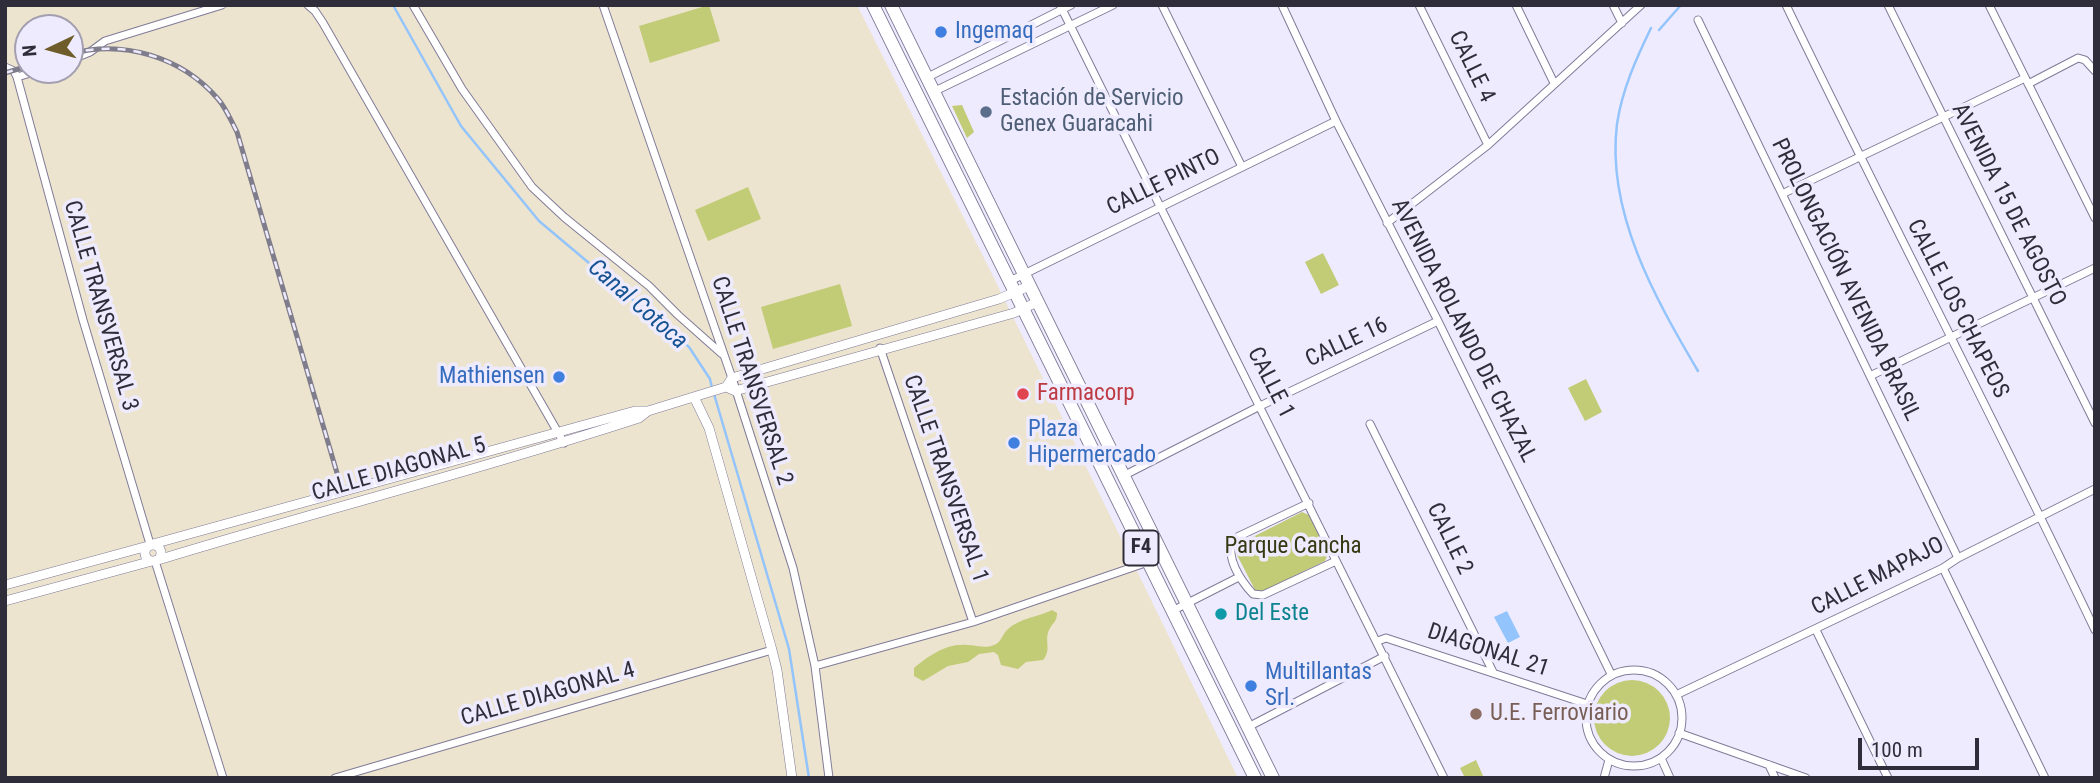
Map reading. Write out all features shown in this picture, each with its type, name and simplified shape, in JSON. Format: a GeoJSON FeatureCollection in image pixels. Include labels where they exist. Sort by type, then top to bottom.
{"type":"FeatureCollection","features":[{"type":"Feature","properties":{"kind":"highway","name":"F4"},"geometry":{"type":"LineString","coordinates":[[873,5],[1255,778]]}},
{"type":"Feature","properties":{"kind":"highway","name":"F4"},"geometry":{"type":"LineString","coordinates":[[891,5],[1273,778]]}},
{"type":"Feature","properties":{"kind":"street"},"geometry":{"type":"LineString","coordinates":[[84,53],[113,38],[222,5]]}},
{"type":"Feature","properties":{"kind":"street"},"geometry":{"type":"LineString","coordinates":[[308,5],[323,23],[564,443]]}},
{"type":"Feature","properties":{"kind":"street"},"geometry":{"type":"LineString","coordinates":[[413,5],[469,99],[532,187],[564,217],[649,286],[723,355]]}},
{"type":"Feature","properties":{"kind":"street","name":"CALLE TRANSVERSAL 2"},"geometry":{"type":"LineString","coordinates":[[603,5],[732,378]]}},
{"type":"Feature","properties":{"kind":"street"},"geometry":{"type":"LineString","coordinates":[[926,78],[1061,7],[1071,5]]}},
{"type":"Feature","properties":{"kind":"street"},"geometry":{"type":"LineString","coordinates":[[933,92],[1113,5]]}},
{"type":"Feature","properties":{"kind":"street"},"geometry":{"type":"LineString","coordinates":[[1162,5],[1242,167]]}},
{"type":"Feature","properties":{"kind":"street","name":"AVENIDA ROLANDO DE CHAZAL"},"geometry":{"type":"LineString","coordinates":[[1282,5],[1336,121],[1438,321],[1611,674]]}},
{"type":"Feature","properties":{"kind":"street","name":"CALLE 4"},"geometry":{"type":"LineString","coordinates":[[1419,5],[1488,145]]}},
{"type":"Feature","properties":{"kind":"street"},"geometry":{"type":"LineString","coordinates":[[1516,5],[1555,83]]}},
{"type":"Feature","properties":{"kind":"street"},"geometry":{"type":"LineString","coordinates":[[1613,5],[1622,23]]}},
{"type":"Feature","properties":{"kind":"street"},"geometry":{"type":"LineString","coordinates":[[1387,223],[1488,145],[1641,5]]}},
{"type":"Feature","properties":{"kind":"street","name":"CALLE LOS CHAPEOS"},"geometry":{"type":"LineString","coordinates":[[1786,5],[1859,157],[2041,516],[2095,630]]}},
{"type":"Feature","properties":{"kind":"street","name":"AVENIDA 15 DE AGOSTO"},"geometry":{"type":"LineString","coordinates":[[1888,5],[2095,423]]}},
{"type":"Feature","properties":{"kind":"street"},"geometry":{"type":"LineString","coordinates":[[1989,5],[2095,218]]}},
{"type":"Feature","properties":{"kind":"street","name":"CALLE 1"},"geometry":{"type":"LineString","coordinates":[[1061,7],[1444,778]]}},
{"type":"Feature","properties":{"kind":"street","name":"PROLONGACIÓN AVENIDA BRASIL"},"geometry":{"type":"LineString","coordinates":[[1698,20],[1958,558]]}},
{"type":"Feature","properties":{"kind":"street"},"geometry":{"type":"LineString","coordinates":[[1782,194],[1941,116],[2078,58],[2085,60],[2095,71]]}},
{"type":"Feature","properties":{"kind":"street","name":"CALLE TRANSVERSAL 3"},"geometry":{"type":"LineString","coordinates":[[19,84],[83,320],[150,545]]}},
{"type":"Feature","properties":{"kind":"street","name":"CALLE PINTO"},"geometry":{"type":"LineString","coordinates":[[1010,281],[1027,281],[1159,206],[1336,121]]}},
{"type":"Feature","properties":{"kind":"street"},"geometry":{"type":"LineString","coordinates":[[1870,376],[2095,268]]}},
{"type":"Feature","properties":{"kind":"street"},"geometry":{"type":"LineString","coordinates":[[728,389],[732,378],[1016,293],[1027,281]]}},
{"type":"Feature","properties":{"kind":"street","name":"CALLE DIAGONAL 5"},"geometry":{"type":"LineString","coordinates":[[5,585],[477,456],[559,431],[635,411],[648,411],[705,393],[1023,309],[1037,302]]}},
{"type":"Feature","properties":{"kind":"street","name":"CALLE 16"},"geometry":{"type":"LineString","coordinates":[[1123,476],[1260,406],[1438,321]]}},
{"type":"Feature","properties":{"kind":"street","name":"CALLE TRANSVERSAL 1"},"geometry":{"type":"LineString","coordinates":[[880,348],[973,622]]}},
{"type":"Feature","properties":{"kind":"street","name":"CALLE TRANSVERSAL 2"},"geometry":{"type":"LineString","coordinates":[[728,389],[793,568],[816,666],[829,778]]}},
{"type":"Feature","properties":{"kind":"street"},"geometry":{"type":"LineString","coordinates":[[694,397],[709,428],[772,650],[792,778]]}},
{"type":"Feature","properties":{"kind":"street","name":"CALLE DIAGONAL 5"},"geometry":{"type":"LineString","coordinates":[[5,601],[155,561],[564,443],[639,418],[648,411]]}},
{"type":"Feature","properties":{"kind":"street","name":"CALLE 2"},"geometry":{"type":"LineString","coordinates":[[1370,424],[1493,672]]}},
{"type":"Feature","properties":{"kind":"street"},"geometry":{"type":"LineString","coordinates":[[477,456],[481,467]]}},
{"type":"Feature","properties":{"kind":"street"},"geometry":{"type":"LineString","coordinates":[[421,471],[424,482]]}},
{"type":"Feature","properties":{"kind":"street","name":"CALLE MAPAJO"},"geometry":{"type":"LineString","coordinates":[[1676,695],[1943,568],[2095,489]]}},
{"type":"Feature","properties":{"kind":"street"},"geometry":{"type":"LineString","coordinates":[[1308,503],[1233,539],[1230,545],[1239,577],[1253,594],[1263,595],[1336,561]]}},
{"type":"Feature","properties":{"kind":"street"},"geometry":{"type":"LineString","coordinates":[[150,545],[145,554],[147,559],[155,561],[222,778]]}},
{"type":"Feature","properties":{"kind":"street"},"geometry":{"type":"LineString","coordinates":[[816,666],[973,622],[1148,562]]}},
{"type":"Feature","properties":{"kind":"street"},"geometry":{"type":"LineString","coordinates":[[1943,568],[2045,778]]}},
{"type":"Feature","properties":{"kind":"street"},"geometry":{"type":"LineString","coordinates":[[1172,611],[1239,577]]}},
{"type":"Feature","properties":{"kind":"street"},"geometry":{"type":"LineString","coordinates":[[1816,630],[1888,778]]}},
{"type":"Feature","properties":{"kind":"street","name":"DIAGONAL 21"},"geometry":{"type":"LineString","coordinates":[[1378,641],[1386,638],[1587,704]]}},
{"type":"Feature","properties":{"kind":"street","name":"CALLE DIAGONAL 4"},"geometry":{"type":"LineString","coordinates":[[335,778],[772,650]]}},
{"type":"Feature","properties":{"kind":"street"},"geometry":{"type":"LineString","coordinates":[[1248,727],[1385,656]]}},
{"type":"Feature","properties":{"kind":"street"},"geometry":{"type":"LineString","coordinates":[[1635,669],[1648,671],[1659,676],[1676,695],[1682,721],[1669,751],[1661,758],[1648,764],[1622,765],[1609,760],[1588,736],[1585,720],[1587,704],[1592,692],[1611,674],[1635,669]]}},
{"type":"Feature","properties":{"kind":"street"},"geometry":{"type":"LineString","coordinates":[[1679,733],[1806,778]]}},
{"type":"Feature","properties":{"kind":"street"},"geometry":{"type":"LineString","coordinates":[[1661,758],[1670,778]]}},
{"type":"Feature","properties":{"kind":"street"},"geometry":{"type":"LineString","coordinates":[[1604,778],[1609,760]]}},
{"type":"Feature","properties":{"kind":"street"},"geometry":{"type":"LineString","coordinates":[[1769,765],[1775,778]]}},
{"type":"Feature","properties":{"kind":"shaded area"},"geometry":{"type":"Polygon","coordinates":[[[5,5],[857,5],[995,280],[1238,778],[5,778],[5,5]]]}},
{"type":"Feature","properties":{"kind":"green space"},"geometry":{"type":"Polygon","coordinates":[[[709,5],[720,41],[650,63],[639,26],[709,5]]]}},
{"type":"Feature","properties":{"kind":"green space"},"geometry":{"type":"Polygon","coordinates":[[[962,105],[974,132],[967,138],[952,106],[962,105]]]}},
{"type":"Feature","properties":{"kind":"green space"},"geometry":{"type":"Polygon","coordinates":[[[748,187],[761,219],[708,241],[695,210],[748,187]]]}},
{"type":"Feature","properties":{"kind":"green space"},"geometry":{"type":"Polygon","coordinates":[[[1323,253],[1339,285],[1321,294],[1305,262],[1323,253]]]}},
{"type":"Feature","properties":{"kind":"green space"},"geometry":{"type":"Polygon","coordinates":[[[840,284],[852,326],[773,349],[761,307],[840,284]]]}},
{"type":"Feature","properties":{"kind":"green space"},"geometry":{"type":"Polygon","coordinates":[[[1586,379],[1602,412],[1585,421],[1568,388],[1586,379]]]}},
{"type":"Feature","properties":{"kind":"green space","name":"Parque Cancha"},"geometry":{"type":"Polygon","coordinates":[[[1302,512],[1309,515],[1328,554],[1325,561],[1261,592],[1255,590],[1235,551],[1237,545],[1302,512]]]}},
{"type":"Feature","properties":{"kind":"green space"},"geometry":{"type":"Polygon","coordinates":[[[1052,610],[1057,616],[1050,627],[1047,652],[1043,660],[1026,662],[1018,669],[1001,665],[994,652],[979,654],[968,662],[948,666],[923,681],[914,676],[914,668],[938,651],[959,645],[994,645],[1013,625],[1052,610]]]}},
{"type":"Feature","properties":{"kind":"green space"},"geometry":{"type":"Polygon","coordinates":[[[1632,680],[1647,683],[1659,691],[1667,703],[1670,718],[1667,733],[1659,745],[1647,753],[1632,756],[1617,753],[1605,745],[1597,733],[1594,718],[1597,703],[1605,691],[1617,683],[1632,680]]]}},
{"type":"Feature","properties":{"kind":"green space"},"geometry":{"type":"Polygon","coordinates":[[[1476,760],[1484,778],[1465,778],[1460,768],[1476,760]]]}},
{"type":"Feature","properties":{"kind":"water"},"geometry":{"type":"Polygon","coordinates":[[[1507,611],[1520,637],[1508,643],[1494,617],[1507,611]]]}},
{"type":"Feature","properties":{"kind":"waterway","name":"Canal Cotoca"},"geometry":{"type":"LineString","coordinates":[[393,5],[461,126],[539,221],[689,347],[710,379],[712,388]]}},
{"type":"Feature","properties":{"kind":"waterway"},"geometry":{"type":"LineString","coordinates":[[1659,30],[1681,5]]}},
{"type":"Feature","properties":{"kind":"waterway"},"geometry":{"type":"LineString","coordinates":[[1651,28],[1630,75],[1619,111],[1616,157],[1619,189],[1626,222],[1637,253],[1666,314],[1698,371]]}},
{"type":"Feature","properties":{"kind":"waterway","name":"Canal Cotoca"},"geometry":{"type":"LineString","coordinates":[[714,394],[789,649],[809,778]]}},
{"type":"Feature","properties":{"kind":"railway"},"geometry":{"type":"LineString","coordinates":[[84,51],[131,51],[169,62],[203,84],[224,106],[237,132],[337,473]]}},
{"type":"Feature","properties":{"kind":"railway"},"geometry":{"type":"LineString","coordinates":[[5,73],[14,70]]}},
{"type":"Feature","properties":{"kind":"place","name":"Ingemaq"},"geometry":{"type":"Point","coordinates":[941,32]}},
{"type":"Feature","properties":{"kind":"place","name":"Estación de Servicio Genex Guaracahi"},"geometry":{"type":"Point","coordinates":[986,112]}},
{"type":"Feature","properties":{"kind":"place","name":"Mathiensen"},"geometry":{"type":"Point","coordinates":[559,377]}},
{"type":"Feature","properties":{"kind":"place","name":"Farmacorp"},"geometry":{"type":"Point","coordinates":[1023,394]}},
{"type":"Feature","properties":{"kind":"place","name":"Plaza Hipermercado"},"geometry":{"type":"Point","coordinates":[1014,443]}},
{"type":"Feature","properties":{"kind":"place","name":"Del Este"},"geometry":{"type":"Point","coordinates":[1221,614]}},
{"type":"Feature","properties":{"kind":"place","name":"Multillantas Srl."},"geometry":{"type":"Point","coordinates":[1251,686]}},
{"type":"Feature","properties":{"kind":"place","name":"U.E. Ferroviario"},"geometry":{"type":"Point","coordinates":[1476,714]}}]}
